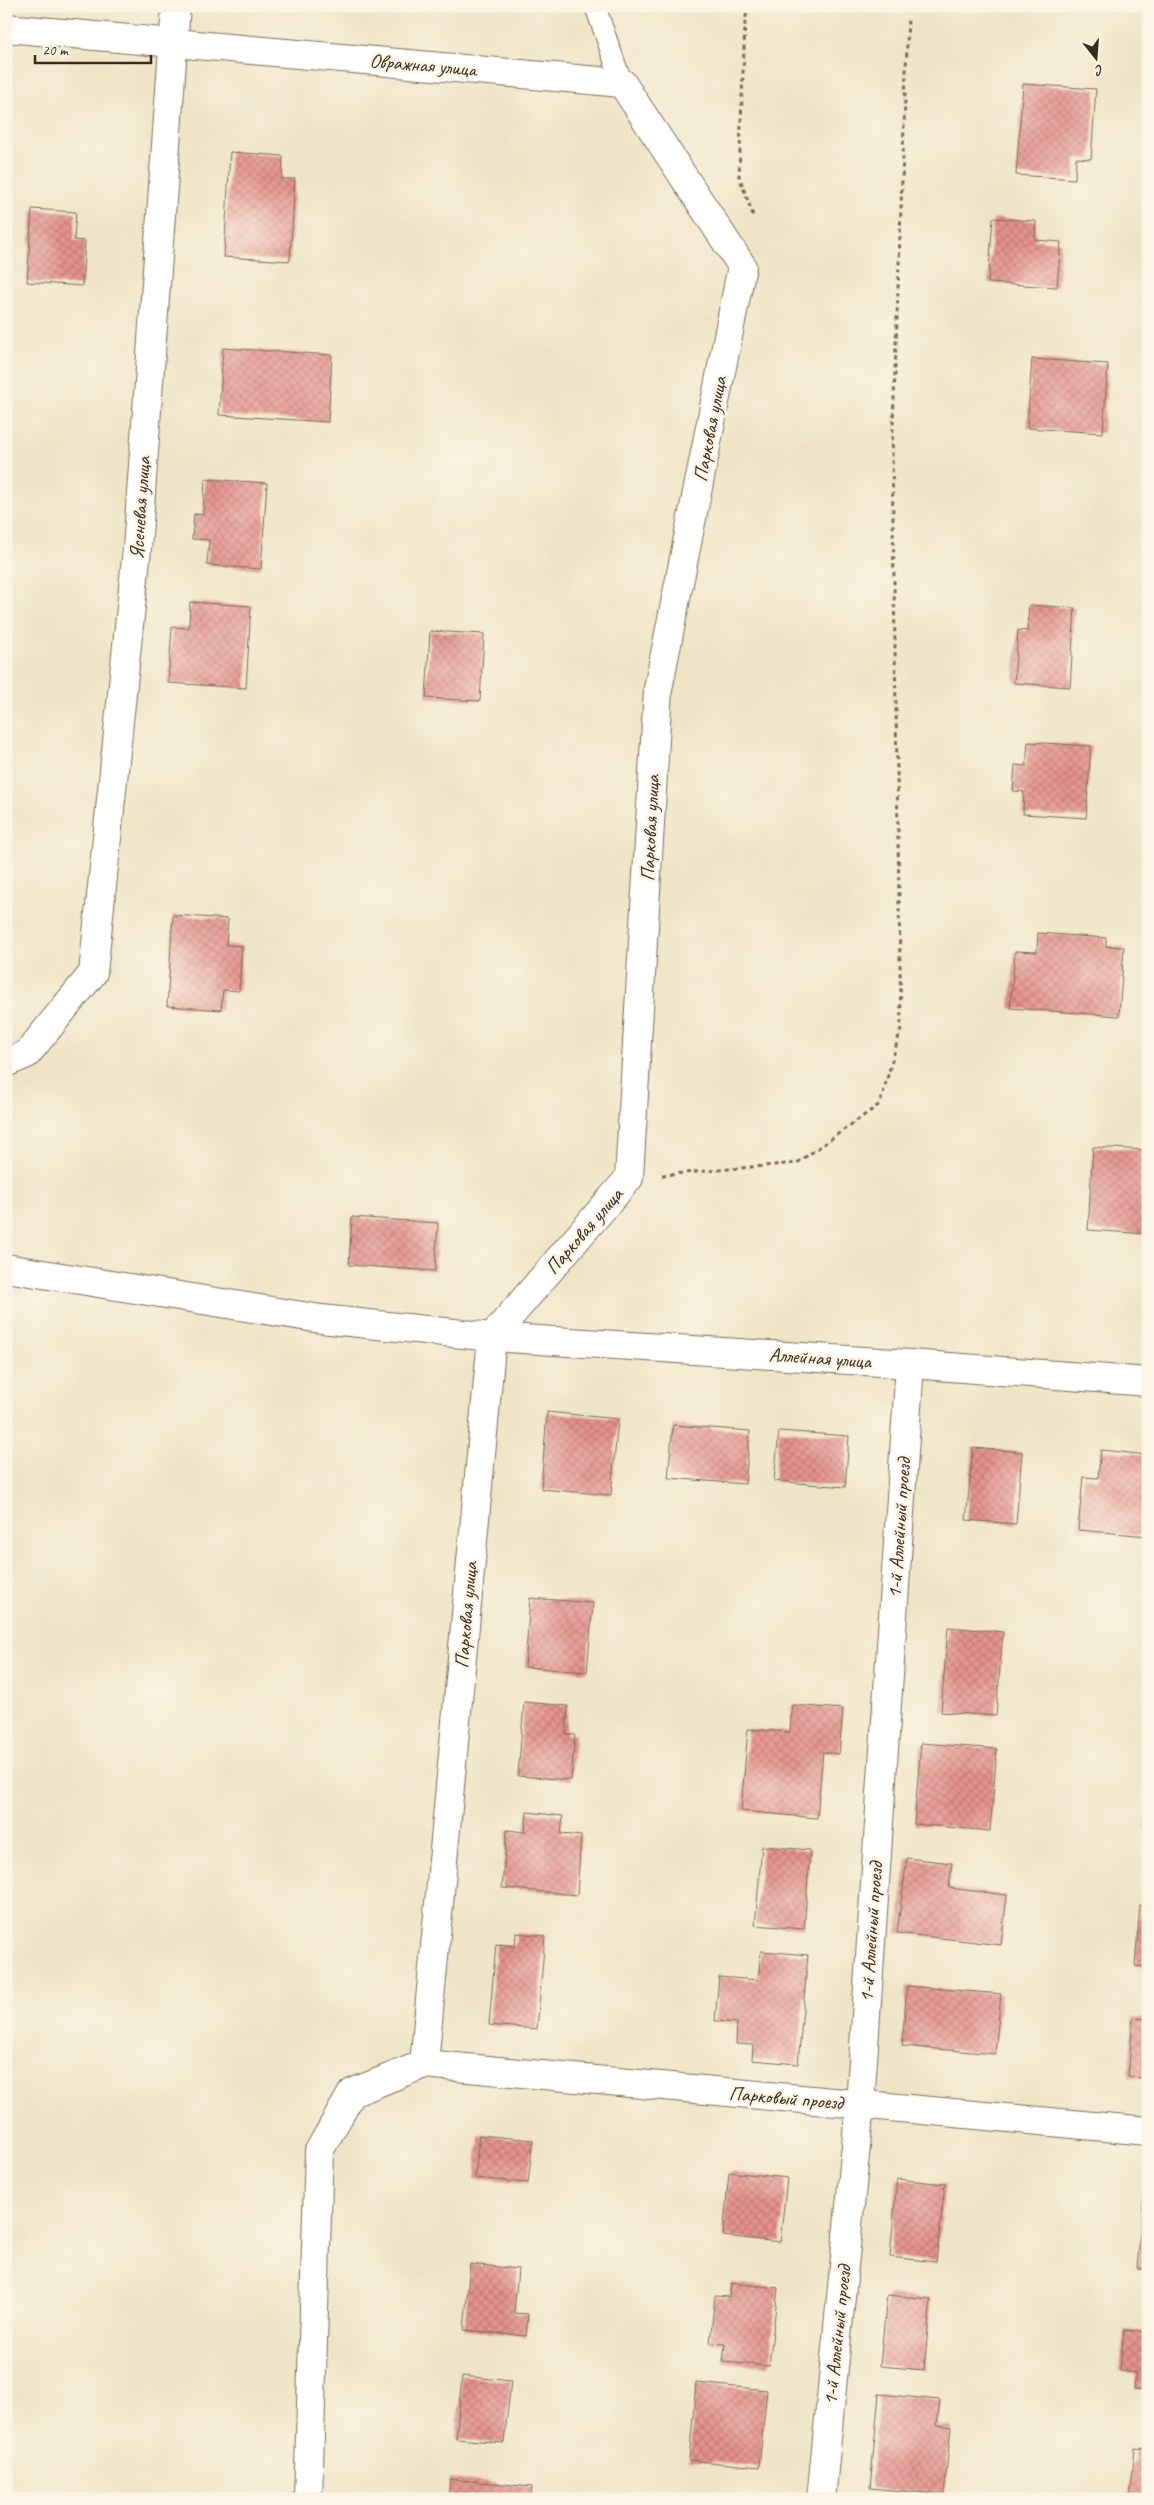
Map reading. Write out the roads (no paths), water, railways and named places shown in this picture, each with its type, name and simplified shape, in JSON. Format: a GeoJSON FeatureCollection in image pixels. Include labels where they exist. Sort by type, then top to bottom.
{"type":"FeatureCollection","features":[{"type":"Feature","properties":{"kind":"street","name":"Ясеневая улица"},"geometry":{"type":"LineString","coordinates":[[6,1063],[27,1054],[93,973],[137,549],[176,6]]}},
{"type":"Feature","properties":{"kind":"street","name":"Овражная улица"},"geometry":{"type":"LineString","coordinates":[[6,28],[622,83]]}},
{"type":"Feature","properties":{"kind":"street","name":"Парковая улица"},"geometry":{"type":"LineString","coordinates":[[424,2064],[492,1337],[630,1178],[658,689],[742,266],[622,83]]}},
{"type":"Feature","properties":{"kind":"street","name":"Аллейная улица"},"geometry":{"type":"LineString","coordinates":[[6,1268],[321,1319],[492,1337],[910,1364],[1148,1382]]}},
{"type":"Feature","properties":{"kind":"street","name":"1-й Аллейный проезд"},"geometry":{"type":"LineString","coordinates":[[821,2499],[860,2105],[910,1364]]}},
{"type":"Feature","properties":{"kind":"street","name":"Парковый проезд"},"geometry":{"type":"LineString","coordinates":[[424,2064],[1148,2131]]}},
{"type":"Feature","properties":{"kind":"street"},"geometry":{"type":"LineString","coordinates":[[308,2499],[318,2151],[352,2093],[424,2064]]}},
{"type":"Feature","properties":{"kind":"lane"},"geometry":{"type":"LineString","coordinates":[[595,6],[622,83]]}}]}
